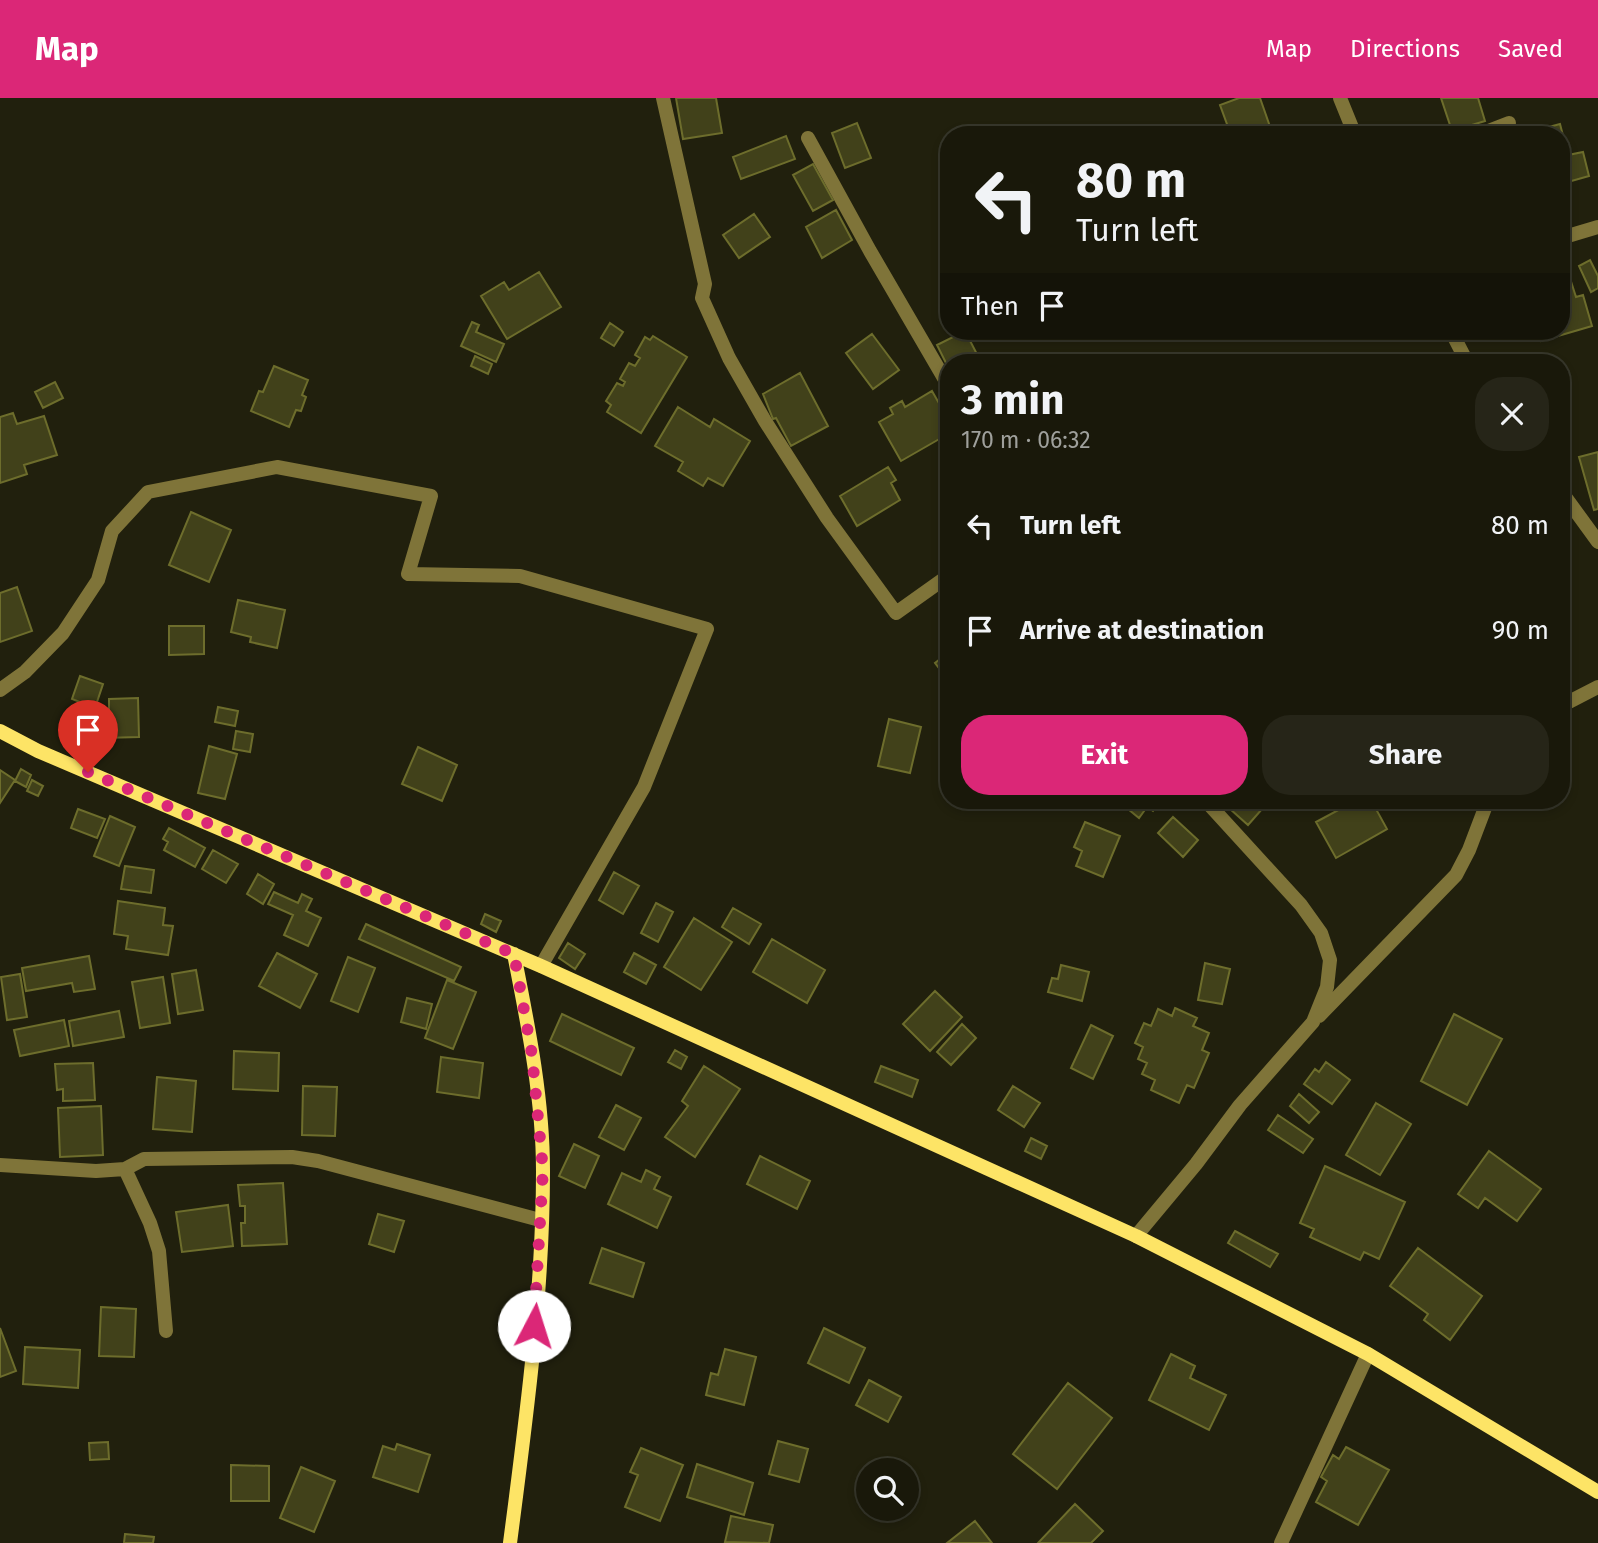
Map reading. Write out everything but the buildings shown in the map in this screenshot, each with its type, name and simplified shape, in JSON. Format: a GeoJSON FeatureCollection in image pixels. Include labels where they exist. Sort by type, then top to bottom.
{"type":"FeatureCollection","features":[{"type":"Feature","properties":{"kind":"street"},"geometry":{"type":"LineString","coordinates":[[663,98],[705,284],[702,298],[729,358],[765,421],[827,518],[896,613],[940,582]]}},
{"type":"Feature","properties":{"kind":"street"},"geometry":{"type":"LineString","coordinates":[[1340,98],[1351,126]]}},
{"type":"Feature","properties":{"kind":"street"},"geometry":{"type":"LineString","coordinates":[[1501,126],[1509,123]]}},
{"type":"Feature","properties":{"kind":"street"},"geometry":{"type":"LineString","coordinates":[[808,138],[940,372]]}},
{"type":"Feature","properties":{"kind":"street"},"geometry":{"type":"LineString","coordinates":[[1570,235],[1598,227]]}},
{"type":"Feature","properties":{"kind":"street"},"geometry":{"type":"LineString","coordinates":[[0,690],[24,672],[63,633],[98,580],[113,531],[148,492],[277,467],[430,496],[408,574],[520,576],[707,629],[644,787],[541,966]]}},
{"type":"Feature","properties":{"kind":"street"},"geometry":{"type":"LineString","coordinates":[[1570,503],[1598,542]]}},
{"type":"Feature","properties":{"kind":"street"},"geometry":{"type":"LineString","coordinates":[[1570,701],[1598,687]]}},
{"type":"Feature","properties":{"kind":"street"},"geometry":{"type":"LineString","coordinates":[[0,731],[38,751],[541,966],[1136,1236],[1368,1354],[1598,1492]]}},
{"type":"Feature","properties":{"kind":"street"},"geometry":{"type":"LineString","coordinates":[[1213,809],[1301,905],[1321,933],[1330,960],[1327,987],[1313,1022]]}},
{"type":"Feature","properties":{"kind":"street"},"geometry":{"type":"LineString","coordinates":[[1136,1236],[1196,1164],[1240,1105],[1313,1022],[1456,875],[1485,809]]}},
{"type":"Feature","properties":{"kind":"street"},"geometry":{"type":"LineString","coordinates":[[510,1543],[527,1406],[543,1170],[527,1023],[514,954]]}},
{"type":"Feature","properties":{"kind":"street"},"geometry":{"type":"LineString","coordinates":[[0,1165],[67,1170],[125,1169],[144,1159],[292,1157],[350,1168],[540,1220]]}},
{"type":"Feature","properties":{"kind":"street"},"geometry":{"type":"LineString","coordinates":[[125,1169],[150,1223],[159,1251],[166,1331]]}},
{"type":"Feature","properties":{"kind":"street"},"geometry":{"type":"LineString","coordinates":[[1282,1543],[1368,1354]]}},
{"type":"Feature","properties":{"kind":"route"},"geometry":{"type":"LineString","coordinates":[[88,772],[514,954],[532,1055],[543,1170],[534,1326]]}}]}
